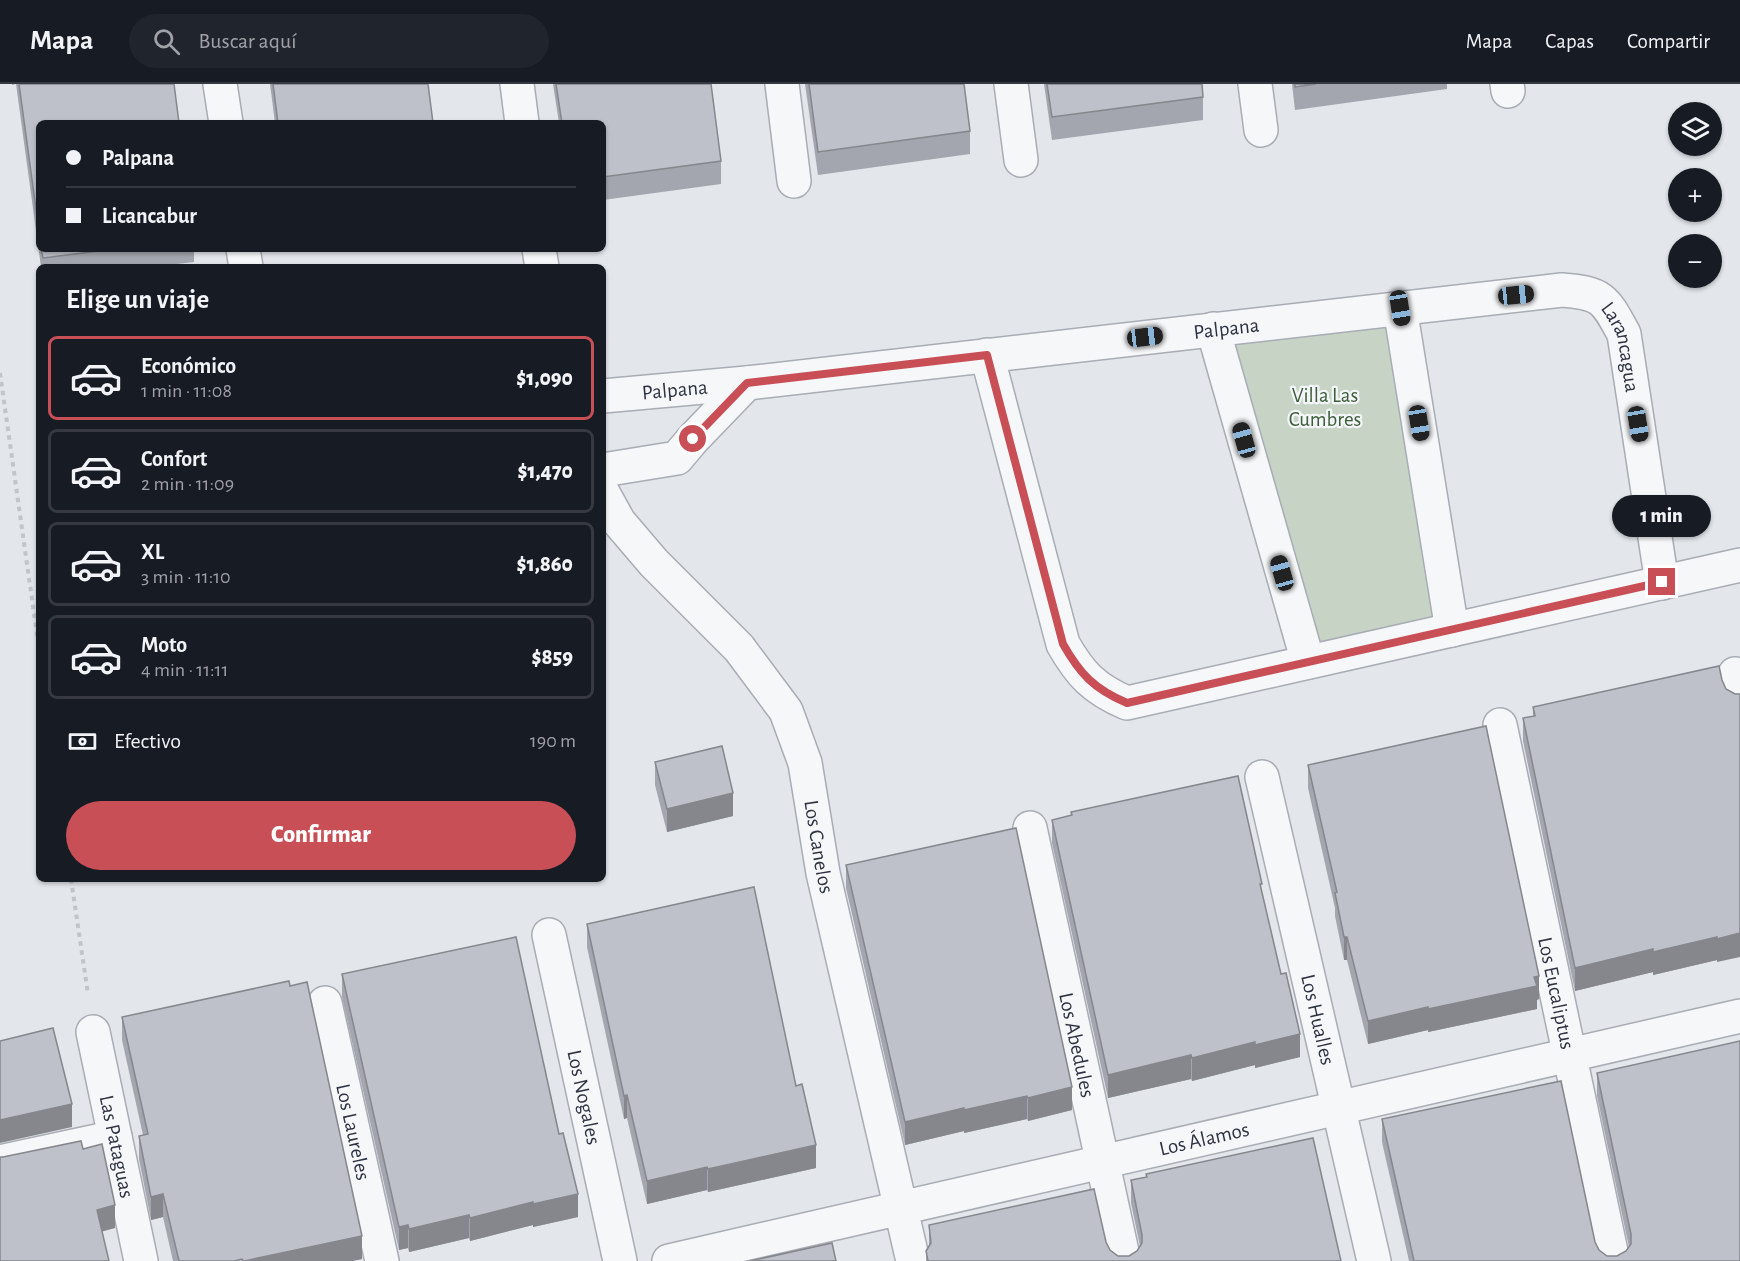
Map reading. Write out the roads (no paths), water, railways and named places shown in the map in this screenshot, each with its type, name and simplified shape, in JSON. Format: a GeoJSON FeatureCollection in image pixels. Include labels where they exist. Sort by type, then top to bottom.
{"type":"FeatureCollection","features":[{"type":"Feature","properties":{"kind":"street"},"geometry":{"type":"LineString","coordinates":[[220,84],[226,120]]}},
{"type":"Feature","properties":{"kind":"street"},"geometry":{"type":"LineString","coordinates":[[517,84],[522,120]]}},
{"type":"Feature","properties":{"kind":"street"},"geometry":{"type":"LineString","coordinates":[[782,84],[794,181]]}},
{"type":"Feature","properties":{"kind":"street"},"geometry":{"type":"LineString","coordinates":[[1011,84],[1021,160]]}},
{"type":"Feature","properties":{"kind":"street"},"geometry":{"type":"LineString","coordinates":[[1255,84],[1261,130]]}},
{"type":"Feature","properties":{"kind":"street","name":"Palpana"},"geometry":{"type":"LineString","coordinates":[[606,396],[747,383],[1562,290]]}},
{"type":"Feature","properties":{"kind":"street","name":"Larancagua"},"geometry":{"type":"LineString","coordinates":[[1562,290],[1588,292],[1608,305],[1624,334],[1662,582]]}},
{"type":"Feature","properties":{"kind":"street"},"geometry":{"type":"LineString","coordinates":[[1400,308],[1452,630]]}},
{"type":"Feature","properties":{"kind":"street"},"geometry":{"type":"LineString","coordinates":[[1213,329],[1308,662]]}},
{"type":"Feature","properties":{"kind":"street"},"geometry":{"type":"LineString","coordinates":[[987,355],[1063,644],[1075,664],[1090,682],[1107,695],[1127,703],[1740,565]]}},
{"type":"Feature","properties":{"kind":"street","name":"Palpana"},"geometry":{"type":"LineString","coordinates":[[606,470],[677,458],[747,383]]}},
{"type":"Feature","properties":{"kind":"street","name":"Los Canelos"},"geometry":{"type":"LineString","coordinates":[[606,498],[619,522],[654,563],[740,648],[786,711],[806,763],[823,873],[913,1261]]}},
{"type":"Feature","properties":{"kind":"street","name":"Los Eucaliptus"},"geometry":{"type":"LineString","coordinates":[[1500,725],[1613,1261]]}},
{"type":"Feature","properties":{"kind":"street","name":"Los Hualles"},"geometry":{"type":"LineString","coordinates":[[1262,777],[1374,1261]]}},
{"type":"Feature","properties":{"kind":"street","name":"Los Abedules"},"geometry":{"type":"LineString","coordinates":[[1030,828],[1124,1261]]}},
{"type":"Feature","properties":{"kind":"street","name":"Los Nogales"},"geometry":{"type":"LineString","coordinates":[[549,935],[620,1261]]}},
{"type":"Feature","properties":{"kind":"street","name":"Los Laureles"},"geometry":{"type":"LineString","coordinates":[[325,1003],[382,1261]]}},
{"type":"Feature","properties":{"kind":"street","name":"Los Álamos"},"geometry":{"type":"LineString","coordinates":[[669,1261],[1740,1016]]}},
{"type":"Feature","properties":{"kind":"street","name":"Las Pataguas"},"geometry":{"type":"LineString","coordinates":[[93,1032],[141,1261]]}},
{"type":"Feature","properties":{"kind":"street"},"geometry":{"type":"LineString","coordinates":[[0,1162],[115,1137]]}},
{"type":"Feature","properties":{"kind":"park label","name":"Villa Las Cumbres"},"geometry":{"type":"Point","coordinates":[1325,407]}}]}
